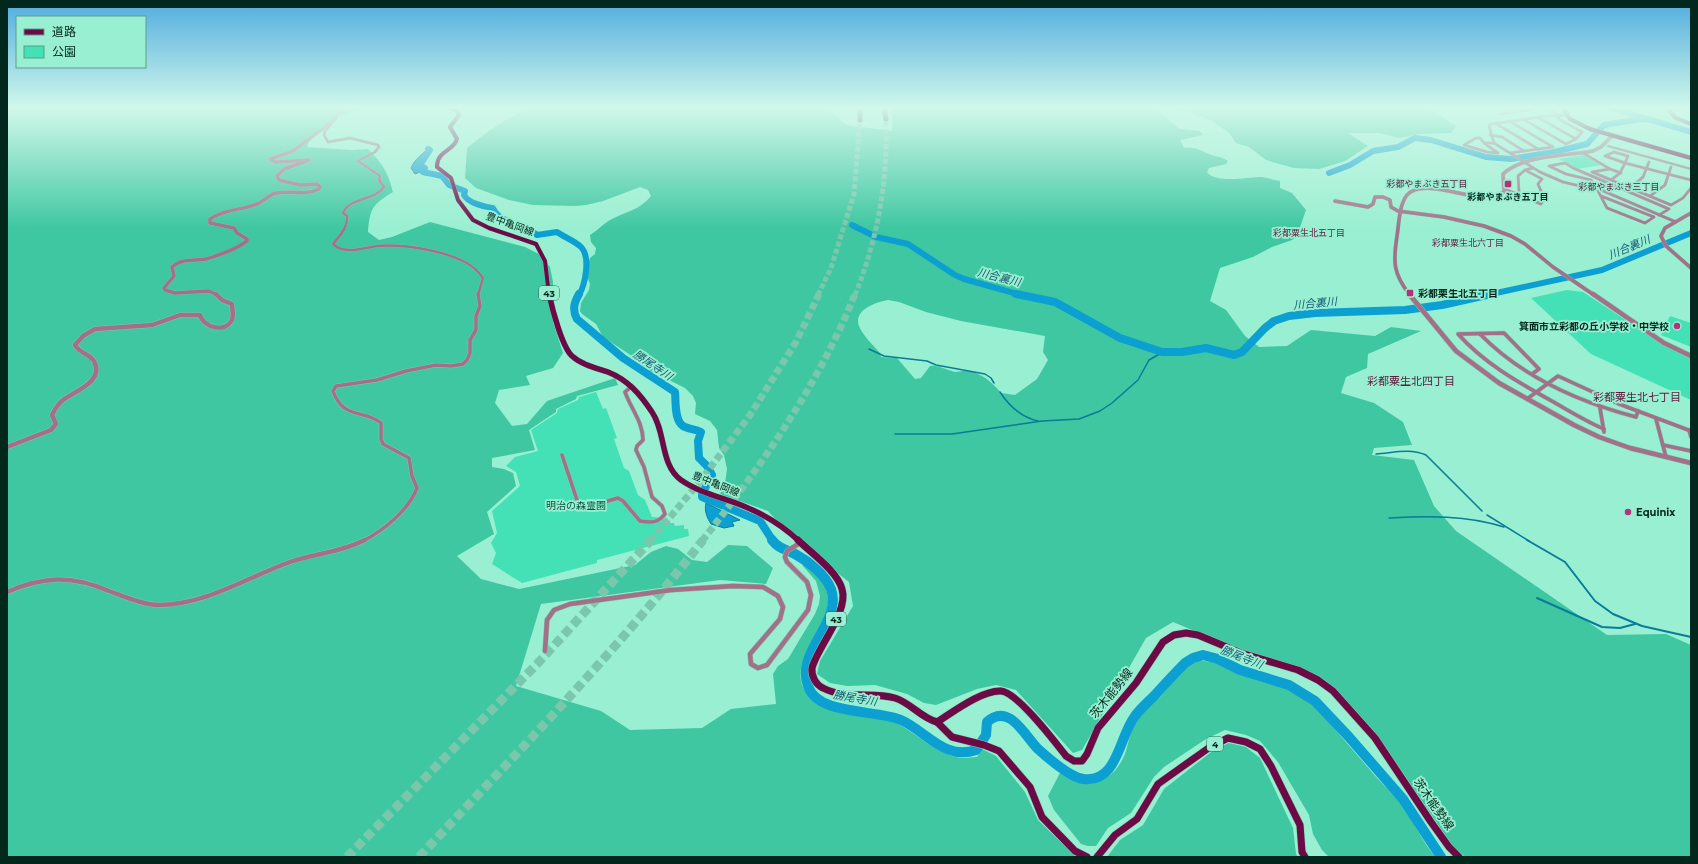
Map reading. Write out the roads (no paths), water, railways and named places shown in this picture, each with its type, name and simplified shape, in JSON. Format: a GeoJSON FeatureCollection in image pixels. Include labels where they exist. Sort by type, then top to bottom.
{"type":"FeatureCollection","features":[{"type":"Feature","properties":{"kind":"main road","name":"豊中亀岡線"},"geometry":{"type":"LineString","coordinates":[[448,148],[436,161],[437,167],[451,178],[461,206],[473,220],[482,225],[526,240],[536,244],[540,248],[544,254],[550,294],[555,314],[567,350],[581,361],[616,375],[632,386],[657,419],[661,429],[669,464],[675,474],[680,479],[704,490],[742,504],[766,516],[787,531],[833,573],[843,591],[842,604],[812,669],[812,676],[816,684],[826,691],[840,694],[894,698],[908,704],[923,718],[937,722]]}},
{"type":"Feature","properties":{"kind":"main road"},"geometry":{"type":"LineString","coordinates":[[1656,148],[1691,158]]}},
{"type":"Feature","properties":{"kind":"main road","name":"茨木能勢線"},"geometry":{"type":"LineString","coordinates":[[937,722],[988,693],[1003,691],[1015,697],[1066,756],[1074,761],[1082,761],[1087,756],[1092,736],[1136,683],[1163,642],[1174,635],[1186,633],[1198,635],[1241,653],[1298,670],[1318,680],[1332,691],[1375,738],[1431,822],[1449,847],[1460,857]]}},
{"type":"Feature","properties":{"kind":"main road"},"geometry":{"type":"LineString","coordinates":[[937,722],[952,737],[984,745],[999,751],[1030,787],[1042,817],[1075,851],[1087,857]]}},
{"type":"Feature","properties":{"kind":"main road","name":"4"},"geometry":{"type":"LineString","coordinates":[[1097,857],[1115,835],[1137,819],[1158,784],[1210,747],[1228,738],[1246,742],[1260,749],[1271,766],[1300,825],[1302,852],[1305,857]]}},
{"type":"Feature","properties":{"kind":"street"},"geometry":{"type":"LineString","coordinates":[[7,447],[52,430],[56,424],[52,415],[55,408],[66,397],[81,390],[93,378],[97,371],[95,361],[77,349],[75,345],[88,332],[96,329],[152,325],[186,314],[200,315],[205,324],[210,326],[222,327],[231,321],[233,318],[232,304],[218,298],[209,290],[175,293],[165,290],[164,288],[174,276],[172,267],[176,263],[210,258],[247,241],[247,239],[237,233],[234,228],[210,223],[210,219],[217,214],[257,204],[268,196],[276,193],[310,192],[319,189],[320,187],[316,184],[300,185],[279,180],[277,176],[281,171],[309,160],[275,162],[270,159],[295,148]]}},
{"type":"Feature","properties":{"kind":"street"},"geometry":{"type":"LineString","coordinates":[[7,592],[19,586],[38,581],[68,578],[83,582],[124,598],[149,604],[174,604],[232,587],[292,561],[338,551],[365,541],[379,532],[414,496],[417,488],[412,476],[409,458],[383,444],[381,439],[381,423],[377,418],[353,413],[345,409],[341,406],[339,399],[332,391],[336,386],[377,380],[406,371],[436,365],[451,366],[463,364],[467,360],[470,353],[470,340],[476,330],[476,316],[481,308],[481,302],[478,296],[483,278],[480,272],[452,256],[382,246],[357,250],[340,249],[335,247],[333,244],[344,233],[348,221],[348,216],[343,213],[345,208],[354,202],[380,192],[384,187],[379,180],[380,176],[358,161],[363,157],[376,152],[378,148]]}},
{"type":"Feature","properties":{"kind":"street"},"geometry":{"type":"LineString","coordinates":[[1475,148],[1498,153],[1491,148]]}},
{"type":"Feature","properties":{"kind":"street"},"geometry":{"type":"LineString","coordinates":[[1502,148],[1533,168],[1558,181],[1597,190],[1676,222]]}},
{"type":"Feature","properties":{"kind":"street"},"geometry":{"type":"LineString","coordinates":[[1520,148],[1524,151]]}},
{"type":"Feature","properties":{"kind":"street"},"geometry":{"type":"LineString","coordinates":[[1509,153],[1543,148]]}},
{"type":"Feature","properties":{"kind":"street"},"geometry":{"type":"LineString","coordinates":[[1598,148],[1583,154],[1512,165],[1506,170],[1503,177],[1505,189],[1501,195],[1482,198],[1437,189],[1415,189],[1408,193],[1402,212],[1393,265],[1395,272],[1401,284],[1452,346],[1469,361],[1500,383],[1574,425],[1599,437],[1630,448],[1691,463]]}},
{"type":"Feature","properties":{"kind":"street"},"geometry":{"type":"LineString","coordinates":[[1615,148],[1691,169]]}},
{"type":"Feature","properties":{"kind":"street"},"geometry":{"type":"LineString","coordinates":[[1611,180],[1621,173],[1626,163],[1628,156],[1614,152],[1605,156],[1610,159],[1626,163],[1647,169],[1670,174],[1691,180]]}},
{"type":"Feature","properties":{"kind":"street"},"geometry":{"type":"LineString","coordinates":[[1583,154],[1610,169],[1621,173]]}},
{"type":"Feature","properties":{"kind":"street"},"geometry":{"type":"LineString","coordinates":[[1630,188],[1640,183],[1645,176],[1649,162]]}},
{"type":"Feature","properties":{"kind":"street"},"geometry":{"type":"LineString","coordinates":[[1596,178],[1592,180],[1566,174],[1549,166],[1565,163],[1669,209],[1659,214]]}},
{"type":"Feature","properties":{"kind":"street"},"geometry":{"type":"LineString","coordinates":[[1518,195],[1520,192],[1517,178],[1525,170],[1533,168]]}},
{"type":"Feature","properties":{"kind":"street"},"geometry":{"type":"LineString","coordinates":[[1650,196],[1662,190],[1668,183],[1671,168]]}},
{"type":"Feature","properties":{"kind":"street"},"geometry":{"type":"LineString","coordinates":[[1610,169],[1592,172],[1671,205],[1683,198],[1691,188]]}},
{"type":"Feature","properties":{"kind":"street"},"geometry":{"type":"LineString","coordinates":[[1505,189],[1541,204],[1544,201],[1538,184],[1542,179],[1525,170]]}},
{"type":"Feature","properties":{"kind":"street"},"geometry":{"type":"LineString","coordinates":[[1592,180],[1607,208],[1645,223],[1654,218],[1601,196]]}},
{"type":"Feature","properties":{"kind":"street"},"geometry":{"type":"LineString","coordinates":[[1335,201],[1368,207],[1373,204],[1375,197],[1383,197],[1392,202],[1390,206],[1392,208],[1402,212],[1449,218],[1498,230],[1525,244],[1553,267],[1664,343],[1691,356]]}},
{"type":"Feature","properties":{"kind":"street"},"geometry":{"type":"LineString","coordinates":[[1691,213],[1664,230],[1662,233],[1662,238],[1671,251],[1691,268]]}},
{"type":"Feature","properties":{"kind":"street"},"geometry":{"type":"LineString","coordinates":[[1532,374],[1538,369],[1504,334],[1458,334],[1475,353],[1487,363],[1535,392],[1604,430],[1600,408]]}},
{"type":"Feature","properties":{"kind":"street"},"geometry":{"type":"LineString","coordinates":[[1480,334],[1501,355],[1547,383],[1579,400],[1600,408],[1636,417],[1638,411]]}},
{"type":"Feature","properties":{"kind":"street"},"geometry":{"type":"LineString","coordinates":[[1527,398],[1558,376],[1619,404],[1690,431],[1691,437]]}},
{"type":"Feature","properties":{"kind":"street"},"geometry":{"type":"LineString","coordinates":[[562,455],[579,506],[588,507],[618,498],[623,501],[640,521],[654,522],[661,520],[665,514],[650,492],[644,467],[636,450],[637,446],[644,440],[644,437],[638,420],[627,401],[625,392],[632,386]]}},
{"type":"Feature","properties":{"kind":"street"},"geometry":{"type":"LineString","coordinates":[[1656,419],[1666,457]]}},
{"type":"Feature","properties":{"kind":"street"},"geometry":{"type":"LineString","coordinates":[[1663,445],[1691,451]]}},
{"type":"Feature","properties":{"kind":"street"},"geometry":{"type":"LineString","coordinates":[[545,651],[547,620],[554,610],[570,604],[671,590],[733,586],[763,587],[778,596],[783,607],[780,619],[750,654],[751,664],[758,668],[767,665],[808,610],[811,595],[807,582],[787,562],[785,554],[800,543]]}},
{"type":"Feature","properties":{"kind":"water"},"geometry":{"type":"Polygon","coordinates":[[[428,149],[431,151],[421,165],[425,169],[415,174],[411,168],[418,157],[428,149]]]}},
{"type":"Feature","properties":{"kind":"water"},"geometry":{"type":"Polygon","coordinates":[[[706,503],[740,520],[732,522],[734,526],[724,528],[711,524],[706,514],[706,503]]]}},
{"type":"Feature","properties":{"kind":"waterway"},"geometry":{"type":"LineString","coordinates":[[1329,173],[1350,165],[1373,151],[1390,148]]}},
{"type":"Feature","properties":{"kind":"waterway"},"geometry":{"type":"LineString","coordinates":[[1458,148],[1486,157],[1511,159],[1569,148]]}},
{"type":"Feature","properties":{"kind":"waterway","name":"勝尾寺川"},"geometry":{"type":"LineString","coordinates":[[428,149],[430,150],[420,165],[425,168],[423,172],[442,176],[449,185],[465,191],[464,195],[466,198],[481,206],[493,208],[499,216],[507,221],[529,229],[537,235],[557,232],[581,247],[586,257],[586,271],[579,295]]}},
{"type":"Feature","properties":{"kind":"waterway","name":"川合裏川"},"geometry":{"type":"LineString","coordinates":[[852,225],[876,237],[908,244],[955,275],[964,279],[1021,295]]}},
{"type":"Feature","properties":{"kind":"waterway","name":"川合裏川"},"geometry":{"type":"LineString","coordinates":[[1487,295],[1602,270],[1691,233]]}},
{"type":"Feature","properties":{"kind":"waterway","name":"勝尾寺川"},"geometry":{"type":"LineString","coordinates":[[579,294],[574,306],[574,313],[577,319],[623,358],[675,392],[677,415],[680,423],[685,427],[701,432],[698,441],[699,458],[707,466],[712,475],[702,494],[702,497],[760,521],[773,541]]}},
{"type":"Feature","properties":{"kind":"waterway","name":"川合裏川"},"geometry":{"type":"LineString","coordinates":[[1016,294],[1055,302],[1120,338],[1162,352],[1182,352],[1206,348],[1234,355],[1242,352],[1265,328],[1274,321],[1289,316],[1315,313],[1405,310],[1442,305],[1491,294]]}},
{"type":"Feature","properties":{"kind":"waterway"},"geometry":{"type":"LineString","coordinates":[[869,349],[884,356],[927,361],[936,365],[985,374],[991,378],[994,383]]}},
{"type":"Feature","properties":{"kind":"waterway"},"geometry":{"type":"LineString","coordinates":[[895,434],[952,434],[1042,421],[1079,419],[1100,411],[1112,403],[1138,380],[1149,360],[1163,352]]}},
{"type":"Feature","properties":{"kind":"waterway"},"geometry":{"type":"LineString","coordinates":[[1000,392],[1007,402],[1021,414],[1038,421]]}},
{"type":"Feature","properties":{"kind":"waterway"},"geometry":{"type":"LineString","coordinates":[[1376,454],[1407,451],[1426,455],[1482,511]]}},
{"type":"Feature","properties":{"kind":"waterway"},"geometry":{"type":"LineString","coordinates":[[1487,515],[1529,541]]}},
{"type":"Feature","properties":{"kind":"waterway"},"geometry":{"type":"LineString","coordinates":[[1389,518],[1461,518],[1504,527]]}},
{"type":"Feature","properties":{"kind":"waterway"},"geometry":{"type":"LineString","coordinates":[[1527,540],[1565,562],[1595,601],[1613,614],[1642,626],[1691,637]]}},
{"type":"Feature","properties":{"kind":"waterway","name":"勝尾寺川"},"geometry":{"type":"LineString","coordinates":[[773,541],[780,547],[811,564],[825,578],[831,589],[833,601],[831,613],[813,649],[808,661],[806,673],[808,686],[814,696],[823,702],[835,707],[877,714],[901,720],[936,743],[955,752],[976,750],[986,735],[987,722],[995,717],[1002,716],[1009,718],[1016,723],[1038,749],[1066,771],[1078,778],[1095,779],[1104,774],[1111,767],[1130,725],[1139,711],[1185,663],[1193,658],[1203,655],[1218,659],[1240,670],[1289,685],[1315,701],[1349,737],[1403,799],[1441,857]]}},
{"type":"Feature","properties":{"kind":"waterway"},"geometry":{"type":"LineString","coordinates":[[1537,598],[1602,627],[1620,628],[1635,624]]}},
{"type":"Feature","properties":{"kind":"tunnel"},"geometry":{"type":"LineString","coordinates":[[818,295],[831,268],[854,194],[858,148]]}},
{"type":"Feature","properties":{"kind":"tunnel"},"geometry":{"type":"LineString","coordinates":[[855,295],[870,252],[880,209],[886,148]]}},
{"type":"Feature","properties":{"kind":"tunnel"},"geometry":{"type":"LineString","coordinates":[[650,541],[698,484],[750,415],[796,342],[819,294]]}},
{"type":"Feature","properties":{"kind":"tunnel"},"geometry":{"type":"LineString","coordinates":[[702,541],[746,483],[788,423],[824,360],[841,327],[855,294]]}},
{"type":"Feature","properties":{"kind":"tunnel"},"geometry":{"type":"LineString","coordinates":[[347,857],[538,663],[651,540]]}},
{"type":"Feature","properties":{"kind":"tunnel"},"geometry":{"type":"LineString","coordinates":[[419,857],[565,702],[636,622],[703,540]]}},
{"type":"Feature","properties":{"kind":"place","name":"彩都やまぶき五丁目"},"geometry":{"type":"Point","coordinates":[1508,184]}},
{"type":"Feature","properties":{"kind":"place","name":"彩都栗生北五丁目"},"geometry":{"type":"Point","coordinates":[1410,293]}},
{"type":"Feature","properties":{"kind":"place","name":"箕面市立彩都の丘小学校・中学校"},"geometry":{"type":"Point","coordinates":[1677,326]}},
{"type":"Feature","properties":{"kind":"place","name":"Equinix"},"geometry":{"type":"Point","coordinates":[1628,512]}},
{"type":"Feature","properties":{"kind":"district","name":"彩都やまぶき五丁目"},"geometry":{"type":"Point","coordinates":[1427,183]}},
{"type":"Feature","properties":{"kind":"district","name":"彩都やまぶき三丁目"},"geometry":{"type":"Point","coordinates":[1619,186]}},
{"type":"Feature","properties":{"kind":"district","name":"彩都粟生北五丁目"},"geometry":{"type":"Point","coordinates":[1309,232]}},
{"type":"Feature","properties":{"kind":"district","name":"彩都粟生北六丁目"},"geometry":{"type":"Point","coordinates":[1468,242]}},
{"type":"Feature","properties":{"kind":"district","name":"彩都粟生北四丁目"},"geometry":{"type":"Point","coordinates":[1411,381]}},
{"type":"Feature","properties":{"kind":"district","name":"彩都粟生北七丁目"},"geometry":{"type":"Point","coordinates":[1637,397]}},
{"type":"Feature","properties":{"kind":"park label","name":"明治の森霊園"},"geometry":{"type":"Point","coordinates":[576,505]}}]}
